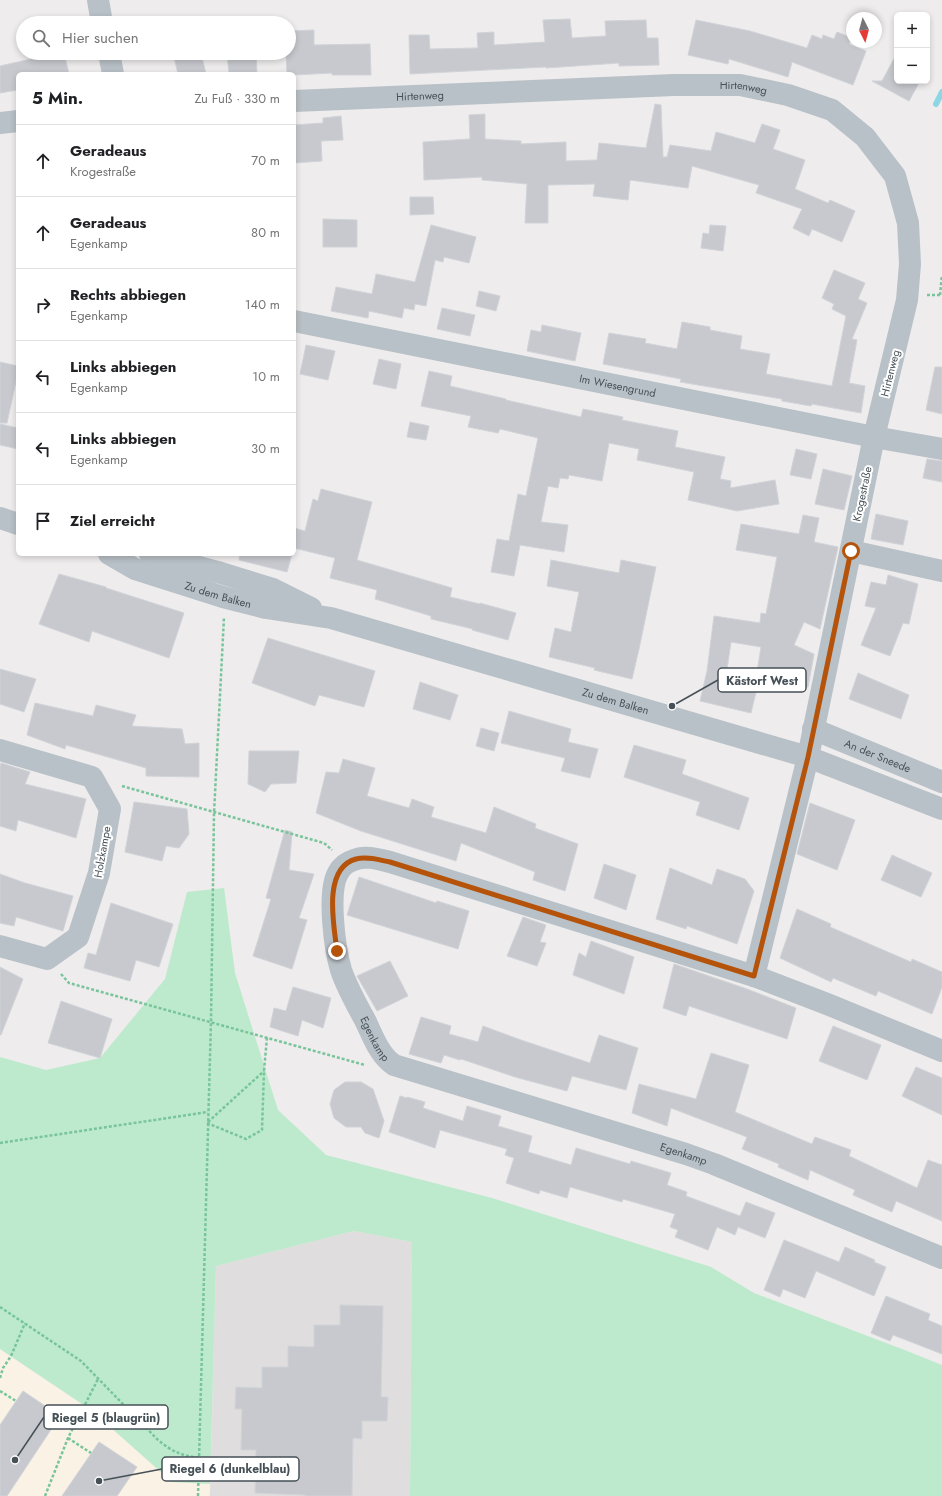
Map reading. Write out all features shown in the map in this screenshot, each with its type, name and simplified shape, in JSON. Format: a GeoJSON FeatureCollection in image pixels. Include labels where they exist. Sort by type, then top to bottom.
{"type":"FeatureCollection","features":[{"type":"Feature","properties":{"kind":"street"},"geometry":{"type":"LineString","coordinates":[[98,0],[101,16]]}},
{"type":"Feature","properties":{"kind":"street"},"geometry":{"type":"LineString","coordinates":[[110,60],[113,72]]}},
{"type":"Feature","properties":{"kind":"street","name":"Hirtenweg"},"geometry":{"type":"LineString","coordinates":[[296,101],[674,85],[740,85],[788,96],[832,110],[865,137],[895,176],[908,223],[910,264],[907,300],[874,437]]}},
{"type":"Feature","properties":{"kind":"street"},"geometry":{"type":"LineString","coordinates":[[0,123],[16,121]]}},
{"type":"Feature","properties":{"kind":"street","name":"Im Wiesengrund"},"geometry":{"type":"LineString","coordinates":[[296,321],[874,437],[942,448]]}},
{"type":"Feature","properties":{"kind":"street","name":"Krogestraße"},"geometry":{"type":"LineString","coordinates":[[808,757],[874,437]]}},
{"type":"Feature","properties":{"kind":"street"},"geometry":{"type":"LineString","coordinates":[[0,518],[16,523]]}},
{"type":"Feature","properties":{"kind":"street"},"geometry":{"type":"LineString","coordinates":[[851,551],[942,571]]}},
{"type":"Feature","properties":{"kind":"street","name":"Zu dem Balken"},"geometry":{"type":"LineString","coordinates":[[112,556],[135,569],[223,597],[266,608],[331,618],[808,757],[942,809]]}},
{"type":"Feature","properties":{"kind":"street","name":"Zu dem Balken"},"geometry":{"type":"LineString","coordinates":[[165,556],[219,563],[331,618]]}},
{"type":"Feature","properties":{"kind":"street"},"geometry":{"type":"LineString","coordinates":[[219,563],[223,597]]}},
{"type":"Feature","properties":{"kind":"street","name":"An der Sneede"},"geometry":{"type":"LineString","coordinates":[[813,729],[942,782]]}},
{"type":"Feature","properties":{"kind":"street"},"geometry":{"type":"LineString","coordinates":[[0,750],[92,778]]}},
{"type":"Feature","properties":{"kind":"street"},"geometry":{"type":"LineString","coordinates":[[754,976],[808,757]]}},
{"type":"Feature","properties":{"kind":"street","name":"Holzkampe"},"geometry":{"type":"LineString","coordinates":[[47,959],[78,937],[100,873],[110,809],[92,778]]}},
{"type":"Feature","properties":{"kind":"street"},"geometry":{"type":"LineString","coordinates":[[348,862],[355,859],[364,858],[390,862],[754,976],[942,1051]]}},
{"type":"Feature","properties":{"kind":"street","name":"Egenkamp"},"geometry":{"type":"LineString","coordinates":[[348,862],[337,874],[333,897],[333,915],[337,951],[346,984],[380,1050],[390,1063],[401,1068],[693,1156],[942,1258]]}},
{"type":"Feature","properties":{"kind":"street"},"geometry":{"type":"LineString","coordinates":[[0,946],[47,959]]}},
{"type":"Feature","properties":{"kind":"path"},"geometry":{"type":"LineString","coordinates":[[940,295],[942,275]]}},
{"type":"Feature","properties":{"kind":"path"},"geometry":{"type":"LineString","coordinates":[[198,1496],[211,1021],[214,812],[224,622],[223,597]]}},
{"type":"Feature","properties":{"kind":"path"},"geometry":{"type":"LineString","coordinates":[[92,778],[324,843],[348,862]]}},
{"type":"Feature","properties":{"kind":"path"},"geometry":{"type":"LineString","coordinates":[[47,959],[69,983],[211,1021],[376,1068],[390,1063]]}},
{"type":"Feature","properties":{"kind":"path"},"geometry":{"type":"LineString","coordinates":[[208,1123],[246,1139],[262,1130],[267,1037]]}},
{"type":"Feature","properties":{"kind":"path"},"geometry":{"type":"LineString","coordinates":[[208,1123],[264,1071]]}},
{"type":"Feature","properties":{"kind":"path"},"geometry":{"type":"LineString","coordinates":[[0,1143],[208,1112]]}},
{"type":"Feature","properties":{"kind":"path"},"geometry":{"type":"LineString","coordinates":[[0,1307],[81,1361],[164,1444],[183,1456],[199,1458]]}},
{"type":"Feature","properties":{"kind":"path"},"geometry":{"type":"LineString","coordinates":[[0,1378],[25,1323]]}},
{"type":"Feature","properties":{"kind":"path"},"geometry":{"type":"LineString","coordinates":[[45,1496],[68,1438],[98,1379]]}},
{"type":"Feature","properties":{"kind":"path"},"geometry":{"type":"LineString","coordinates":[[0,1391],[16,1401]]}},
{"type":"Feature","properties":{"kind":"path"},"geometry":{"type":"LineString","coordinates":[[68,1438],[91,1453]]}},
{"type":"Feature","properties":{"kind":"shaded area"},"geometry":{"type":"Polygon","coordinates":[[[354,1231],[412,1242],[410,1496],[210,1496],[216,1266],[354,1231]]]}},
{"type":"Feature","properties":{"kind":"shaded area"},"geometry":{"type":"Polygon","coordinates":[[[0,1349],[91,1410],[172,1481],[210,1484],[209,1496],[0,1496],[0,1349]]]}},
{"type":"Feature","properties":{"kind":"green space"},"geometry":{"type":"Polygon","coordinates":[[[224,888],[235,973],[278,1110],[326,1155],[492,1198],[711,1267],[754,1293],[942,1365],[942,1496],[410,1496],[412,1242],[354,1231],[216,1266],[210,1484],[172,1482],[91,1410],[0,1349],[0,1057],[46,1070],[100,1058],[165,979],[187,892],[224,888]]]}},
{"type":"Feature","properties":{"kind":"building"},"geometry":{"type":"Polygon","coordinates":[[[570,19],[572,38],[606,36],[605,21],[646,20],[647,38],[658,38],[659,65],[619,66],[619,63],[410,74],[409,35],[429,35],[430,49],[478,48],[477,33],[494,32],[494,45],[545,42],[543,20],[570,19]]]}},
{"type":"Feature","properties":{"kind":"building"},"geometry":{"type":"Polygon","coordinates":[[[696,20],[750,31],[807,48],[812,35],[822,39],[823,35],[834,39],[837,32],[846,36],[846,48],[859,48],[866,51],[853,85],[792,62],[788,77],[729,59],[728,64],[688,55],[696,20]]]}},
{"type":"Feature","properties":{"kind":"building"},"geometry":{"type":"Polygon","coordinates":[[[314,30],[314,45],[370,44],[371,75],[332,75],[332,73],[296,75],[296,72],[287,72],[286,60],[296,60],[296,31],[314,30]]]}},
{"type":"Feature","properties":{"kind":"building"},"geometry":{"type":"Polygon","coordinates":[[[894,59],[894,84],[918,84],[909,101],[872,81],[882,81],[894,59]]]}},
{"type":"Feature","properties":{"kind":"building"},"geometry":{"type":"Polygon","coordinates":[[[27,60],[66,60],[69,72],[16,72],[16,90],[0,93],[0,66],[27,60]]]}},
{"type":"Feature","properties":{"kind":"building"},"geometry":{"type":"Polygon","coordinates":[[[175,60],[203,60],[206,72],[178,72],[175,60]]]}},
{"type":"Feature","properties":{"kind":"building"},"geometry":{"type":"Polygon","coordinates":[[[228,60],[256,60],[257,72],[229,72],[228,60]]]}},
{"type":"Feature","properties":{"kind":"building"},"geometry":{"type":"Polygon","coordinates":[[[655,104],[661,105],[663,157],[667,157],[670,145],[711,151],[716,132],[755,143],[762,124],[780,130],[773,149],[805,160],[795,189],[828,203],[830,200],[855,211],[842,242],[812,229],[809,236],[793,228],[802,209],[756,193],[759,185],[692,166],[688,188],[630,180],[628,200],[593,196],[595,184],[548,185],[548,223],[525,223],[527,184],[482,180],[482,177],[424,180],[423,142],[470,139],[469,115],[485,114],[485,139],[521,141],[521,144],[566,142],[566,161],[597,160],[599,143],[646,148],[655,104]]]}},
{"type":"Feature","properties":{"kind":"building"},"geometry":{"type":"Polygon","coordinates":[[[341,116],[343,140],[321,141],[322,161],[296,163],[296,125],[323,123],[323,118],[341,116]]]}},
{"type":"Feature","properties":{"kind":"building"},"geometry":{"type":"Polygon","coordinates":[[[410,197],[433,197],[434,214],[410,215],[410,197]]]}},
{"type":"Feature","properties":{"kind":"building"},"geometry":{"type":"Polygon","coordinates":[[[323,219],[357,220],[357,247],[323,247],[323,219]]]}},
{"type":"Feature","properties":{"kind":"building"},"geometry":{"type":"Polygon","coordinates":[[[431,225],[476,237],[469,263],[444,257],[443,262],[435,260],[426,306],[415,304],[414,310],[404,308],[402,318],[369,311],[368,318],[331,311],[336,287],[372,294],[376,274],[415,282],[431,225]]]}},
{"type":"Feature","properties":{"kind":"building"},"geometry":{"type":"Polygon","coordinates":[[[710,225],[726,226],[723,251],[701,248],[703,233],[709,234],[710,225]]]}},
{"type":"Feature","properties":{"kind":"building"},"geometry":{"type":"Polygon","coordinates":[[[834,270],[865,283],[858,299],[867,303],[852,339],[857,340],[849,383],[865,386],[861,413],[812,404],[811,406],[782,401],[782,399],[680,382],[681,379],[603,364],[609,333],[646,339],[645,343],[677,349],[682,322],[710,327],[710,330],[742,336],[740,349],[770,354],[766,374],[832,386],[846,316],[832,309],[834,304],[822,298],[834,270]]]}},
{"type":"Feature","properties":{"kind":"building"},"geometry":{"type":"Polygon","coordinates":[[[479,291],[500,296],[496,311],[476,306],[479,291]]]}},
{"type":"Feature","properties":{"kind":"building"},"geometry":{"type":"Polygon","coordinates":[[[442,308],[475,315],[470,336],[437,329],[442,308]]]}},
{"type":"Feature","properties":{"kind":"building"},"geometry":{"type":"Polygon","coordinates":[[[542,325],[581,333],[575,361],[527,351],[531,330],[541,332],[542,325]]]}},
{"type":"Feature","properties":{"kind":"building"},"geometry":{"type":"Polygon","coordinates":[[[306,345],[335,351],[328,380],[300,374],[306,345]]]}},
{"type":"Feature","properties":{"kind":"building"},"geometry":{"type":"Polygon","coordinates":[[[379,359],[401,364],[396,389],[373,384],[379,359]]]}},
{"type":"Feature","properties":{"kind":"building"},"geometry":{"type":"Polygon","coordinates":[[[0,362],[16,366],[16,381],[7,423],[0,423],[0,362]]]}},
{"type":"Feature","properties":{"kind":"building"},"geometry":{"type":"Polygon","coordinates":[[[935,367],[942,367],[942,414],[926,410],[935,367]]]}},
{"type":"Feature","properties":{"kind":"building"},"geometry":{"type":"Polygon","coordinates":[[[429,371],[452,376],[450,386],[506,400],[581,417],[583,409],[623,417],[622,420],[678,431],[675,447],[725,457],[720,479],[731,481],[730,488],[775,480],[779,504],[737,511],[688,500],[694,472],[637,460],[639,449],[609,443],[602,481],[569,475],[568,479],[560,478],[558,488],[548,486],[541,522],[568,525],[564,552],[520,545],[514,576],[491,572],[497,539],[509,541],[518,494],[526,496],[538,438],[500,429],[498,433],[468,427],[471,416],[421,406],[429,371]]]}},
{"type":"Feature","properties":{"kind":"building"},"geometry":{"type":"Polygon","coordinates":[[[410,422],[429,426],[426,440],[407,437],[410,422]]]}},
{"type":"Feature","properties":{"kind":"building"},"geometry":{"type":"Polygon","coordinates":[[[0,424],[16,428],[16,449],[0,445],[0,424]]]}},
{"type":"Feature","properties":{"kind":"building"},"geometry":{"type":"Polygon","coordinates":[[[796,449],[817,454],[811,479],[790,475],[796,449]]]}},
{"type":"Feature","properties":{"kind":"building"},"geometry":{"type":"Polygon","coordinates":[[[927,459],[942,461],[942,482],[923,478],[927,459]]]}},
{"type":"Feature","properties":{"kind":"building"},"geometry":{"type":"Polygon","coordinates":[[[823,469],[852,476],[844,510],[815,504],[823,469]]]}},
{"type":"Feature","properties":{"kind":"building"},"geometry":{"type":"Polygon","coordinates":[[[321,489],[372,502],[357,560],[452,588],[450,597],[480,603],[516,613],[508,640],[472,630],[473,629],[431,619],[431,616],[375,599],[377,590],[330,578],[335,558],[296,548],[296,529],[305,531],[313,499],[318,501],[321,489]]]}},
{"type":"Feature","properties":{"kind":"building"},"geometry":{"type":"Polygon","coordinates":[[[876,514],[908,521],[903,545],[871,539],[876,514]]]}},
{"type":"Feature","properties":{"kind":"building"},"geometry":{"type":"Polygon","coordinates":[[[803,515],[819,518],[814,542],[838,547],[820,629],[804,622],[794,645],[814,654],[808,687],[756,678],[761,647],[731,642],[726,676],[758,684],[751,713],[700,701],[707,671],[714,616],[760,623],[761,613],[766,614],[777,557],[736,550],[741,524],[799,534],[803,515]]]}},
{"type":"Feature","properties":{"kind":"building"},"geometry":{"type":"Polygon","coordinates":[[[240,556],[291,556],[287,572],[239,560],[240,556]]]}},
{"type":"Feature","properties":{"kind":"building"},"geometry":{"type":"Polygon","coordinates":[[[551,560],[619,573],[621,560],[656,567],[632,679],[549,657],[555,628],[571,632],[579,592],[547,586],[551,560]]]}},
{"type":"Feature","properties":{"kind":"building"},"geometry":{"type":"Polygon","coordinates":[[[59,574],[106,587],[184,613],[169,658],[92,631],[89,642],[39,624],[59,574]]]}},
{"type":"Feature","properties":{"kind":"building"},"geometry":{"type":"Polygon","coordinates":[[[888,575],[918,584],[909,624],[903,623],[890,656],[861,645],[876,608],[865,606],[871,582],[886,585],[888,575]]]}},
{"type":"Feature","properties":{"kind":"building"},"geometry":{"type":"Polygon","coordinates":[[[268,638],[375,671],[364,707],[319,695],[315,706],[252,683],[268,638]]]}},
{"type":"Feature","properties":{"kind":"building"},"geometry":{"type":"Polygon","coordinates":[[[0,669],[36,679],[24,712],[0,704],[0,669]]]}},
{"type":"Feature","properties":{"kind":"building"},"geometry":{"type":"Polygon","coordinates":[[[858,673],[909,695],[901,719],[849,699],[858,673]]]}},
{"type":"Feature","properties":{"kind":"building"},"geometry":{"type":"Polygon","coordinates":[[[420,682],[458,695],[450,720],[413,709],[420,682]]]}},
{"type":"Feature","properties":{"kind":"building"},"geometry":{"type":"Polygon","coordinates":[[[35,703],[93,716],[96,705],[136,715],[132,726],[182,729],[185,744],[199,743],[199,777],[146,776],[146,768],[66,745],[65,749],[27,735],[35,703]]]}},
{"type":"Feature","properties":{"kind":"building"},"geometry":{"type":"Polygon","coordinates":[[[509,711],[571,729],[568,742],[598,749],[590,778],[561,771],[565,758],[501,743],[509,711]]]}},
{"type":"Feature","properties":{"kind":"building"},"geometry":{"type":"Polygon","coordinates":[[[481,728],[499,733],[494,751],[476,746],[481,728]]]}},
{"type":"Feature","properties":{"kind":"building"},"geometry":{"type":"Polygon","coordinates":[[[634,745],[686,760],[682,774],[749,798],[739,830],[696,815],[700,802],[624,777],[634,745]]]}},
{"type":"Feature","properties":{"kind":"building"},"geometry":{"type":"Polygon","coordinates":[[[249,751],[299,751],[296,783],[271,784],[265,792],[248,784],[249,751]]]}},
{"type":"Feature","properties":{"kind":"building"},"geometry":{"type":"Polygon","coordinates":[[[343,759],[375,768],[367,796],[409,808],[412,799],[434,807],[431,817],[486,833],[494,807],[536,824],[535,828],[578,844],[565,891],[533,880],[535,872],[461,843],[456,861],[361,831],[316,813],[326,772],[339,773],[343,759]]]}},
{"type":"Feature","properties":{"kind":"building"},"geometry":{"type":"Polygon","coordinates":[[[1,763],[30,772],[25,784],[86,799],[76,838],[18,820],[16,831],[0,826],[1,763]]]}},
{"type":"Feature","properties":{"kind":"building"},"geometry":{"type":"Polygon","coordinates":[[[134,802],[187,809],[189,834],[179,848],[166,846],[162,861],[125,852],[134,802]]]}},
{"type":"Feature","properties":{"kind":"building"},"geometry":{"type":"Polygon","coordinates":[[[810,803],[855,820],[837,870],[797,854],[810,803]]]}},
{"type":"Feature","properties":{"kind":"building"},"geometry":{"type":"Polygon","coordinates":[[[285,830],[292,832],[289,870],[314,874],[299,918],[307,920],[292,969],[253,956],[271,899],[266,898],[285,830]]]}},
{"type":"Feature","properties":{"kind":"building"},"geometry":{"type":"Polygon","coordinates":[[[892,855],[932,873],[921,897],[881,880],[892,855]]]}},
{"type":"Feature","properties":{"kind":"building"},"geometry":{"type":"Polygon","coordinates":[[[604,864],[636,875],[626,910],[594,898],[604,864]]]}},
{"type":"Feature","properties":{"kind":"building"},"geometry":{"type":"Polygon","coordinates":[[[670,868],[712,885],[717,869],[745,879],[754,891],[737,944],[687,926],[686,929],[656,919],[670,868]]]}},
{"type":"Feature","properties":{"kind":"building"},"geometry":{"type":"Polygon","coordinates":[[[0,874],[25,883],[73,896],[63,931],[16,917],[14,926],[0,923],[0,874]]]}},
{"type":"Feature","properties":{"kind":"building"},"geometry":{"type":"Polygon","coordinates":[[[359,877],[436,903],[437,901],[469,911],[458,949],[347,915],[359,877]]]}},
{"type":"Feature","properties":{"kind":"building"},"geometry":{"type":"Polygon","coordinates":[[[111,903],[173,924],[159,967],[136,960],[130,981],[84,968],[88,953],[96,955],[111,903]]]}},
{"type":"Feature","properties":{"kind":"building"},"geometry":{"type":"Polygon","coordinates":[[[797,909],[831,924],[830,927],[911,962],[912,959],[942,972],[942,987],[932,1014],[878,991],[876,996],[833,978],[831,982],[780,958],[797,909]]]}},
{"type":"Feature","properties":{"kind":"building"},"geometry":{"type":"Polygon","coordinates":[[[523,917],[546,925],[540,942],[546,943],[537,966],[507,956],[523,917]]]}},
{"type":"Feature","properties":{"kind":"building"},"geometry":{"type":"Polygon","coordinates":[[[591,941],[634,957],[624,994],[573,975],[579,953],[586,957],[591,941]]]}},
{"type":"Feature","properties":{"kind":"building"},"geometry":{"type":"Polygon","coordinates":[[[390,961],[408,996],[377,1011],[357,976],[390,961]]]}},
{"type":"Feature","properties":{"kind":"building"},"geometry":{"type":"Polygon","coordinates":[[[674,964],[747,989],[796,1008],[787,1039],[689,1006],[686,1016],[663,1008],[674,964]]]}},
{"type":"Feature","properties":{"kind":"building"},"geometry":{"type":"Polygon","coordinates":[[[0,967],[23,979],[1,1035],[0,1035],[0,967]]]}},
{"type":"Feature","properties":{"kind":"building"},"geometry":{"type":"Polygon","coordinates":[[[293,987],[331,998],[323,1028],[302,1020],[298,1036],[270,1027],[274,1008],[286,1011],[293,987]]]}},
{"type":"Feature","properties":{"kind":"building"},"geometry":{"type":"Polygon","coordinates":[[[61,1001],[112,1019],[100,1058],[48,1043],[61,1001]]]}},
{"type":"Feature","properties":{"kind":"building"},"geometry":{"type":"Polygon","coordinates":[[[421,1017],[451,1026],[449,1034],[478,1042],[483,1026],[590,1063],[599,1035],[638,1048],[626,1090],[572,1076],[567,1091],[444,1055],[441,1063],[409,1054],[421,1017]]]}},
{"type":"Feature","properties":{"kind":"building"},"geometry":{"type":"Polygon","coordinates":[[[833,1026],[881,1045],[867,1080],[819,1061],[833,1026]]]}},
{"type":"Feature","properties":{"kind":"building"},"geometry":{"type":"Polygon","coordinates":[[[711,1053],[749,1065],[735,1112],[812,1144],[815,1137],[851,1150],[849,1156],[917,1188],[928,1160],[942,1165],[942,1221],[896,1201],[892,1212],[853,1195],[855,1190],[810,1170],[808,1180],[778,1167],[779,1164],[742,1149],[747,1137],[671,1108],[667,1126],[632,1113],[639,1084],[696,1099],[711,1053]]]}},
{"type":"Feature","properties":{"kind":"building"},"geometry":{"type":"Polygon","coordinates":[[[916,1067],[942,1078],[942,1115],[902,1096],[916,1067]]]}},
{"type":"Feature","properties":{"kind":"building"},"geometry":{"type":"Polygon","coordinates":[[[345,1082],[361,1082],[373,1089],[384,1121],[379,1138],[365,1133],[361,1127],[346,1127],[334,1118],[330,1104],[334,1090],[345,1082]]]}},
{"type":"Feature","properties":{"kind":"building"},"geometry":{"type":"Polygon","coordinates":[[[400,1096],[425,1102],[423,1108],[463,1121],[467,1106],[501,1116],[498,1126],[532,1136],[528,1152],[571,1165],[576,1148],[630,1164],[631,1161],[671,1173],[667,1185],[687,1192],[686,1196],[740,1216],[746,1202],[775,1213],[765,1238],[738,1227],[735,1235],[717,1227],[708,1250],[675,1237],[678,1230],[670,1227],[675,1214],[623,1199],[622,1202],[570,1187],[567,1198],[540,1190],[539,1194],[506,1183],[514,1158],[505,1155],[507,1149],[440,1130],[435,1148],[389,1132],[400,1096]]]}},
{"type":"Feature","properties":{"kind":"building"},"geometry":{"type":"Polygon","coordinates":[[[784,1240],[839,1262],[845,1247],[875,1260],[874,1262],[886,1267],[874,1296],[816,1271],[805,1298],[783,1289],[780,1297],[764,1290],[784,1240]]]}},
{"type":"Feature","properties":{"kind":"building"},"geometry":{"type":"Polygon","coordinates":[[[886,1296],[930,1314],[928,1320],[942,1326],[942,1354],[893,1335],[890,1341],[871,1333],[886,1296]]]}},
{"type":"Feature","properties":{"kind":"building"},"geometry":{"type":"Polygon","coordinates":[[[340,1305],[383,1306],[381,1397],[388,1397],[387,1421],[362,1421],[362,1439],[353,1438],[352,1496],[305,1496],[255,1493],[256,1450],[241,1450],[242,1409],[235,1409],[236,1387],[262,1388],[262,1367],[288,1367],[288,1346],[314,1347],[314,1325],[340,1325],[340,1305]]]}},
{"type":"Feature","properties":{"kind":"building"},"geometry":{"type":"Polygon","coordinates":[[[23,1391],[60,1416],[7,1496],[0,1496],[0,1425],[23,1391]]]}},
{"type":"Feature","properties":{"kind":"building"},"geometry":{"type":"Polygon","coordinates":[[[99,1442],[137,1467],[117,1496],[62,1496],[99,1442]]]}},
{"type":"Feature","properties":{"kind":"waterway"},"geometry":{"type":"LineString","coordinates":[[936,104],[942,92]]}},
{"type":"Feature","properties":{"kind":"place","name":"Kästorf West"},"geometry":{"type":"Point","coordinates":[672,706]}},
{"type":"Feature","properties":{"kind":"place","name":"Riegel 5 (blaugrün)"},"geometry":{"type":"Point","coordinates":[15,1460]}},
{"type":"Feature","properties":{"kind":"place","name":"Riegel 6 (dunkelblau)"},"geometry":{"type":"Point","coordinates":[99,1481]}},
{"type":"Feature","properties":{"kind":"route"},"geometry":{"type":"LineString","coordinates":[[337,951],[333,915],[333,897],[337,874],[348,862],[355,859],[364,858],[390,862],[754,976],[808,757],[851,551]]}}]}
